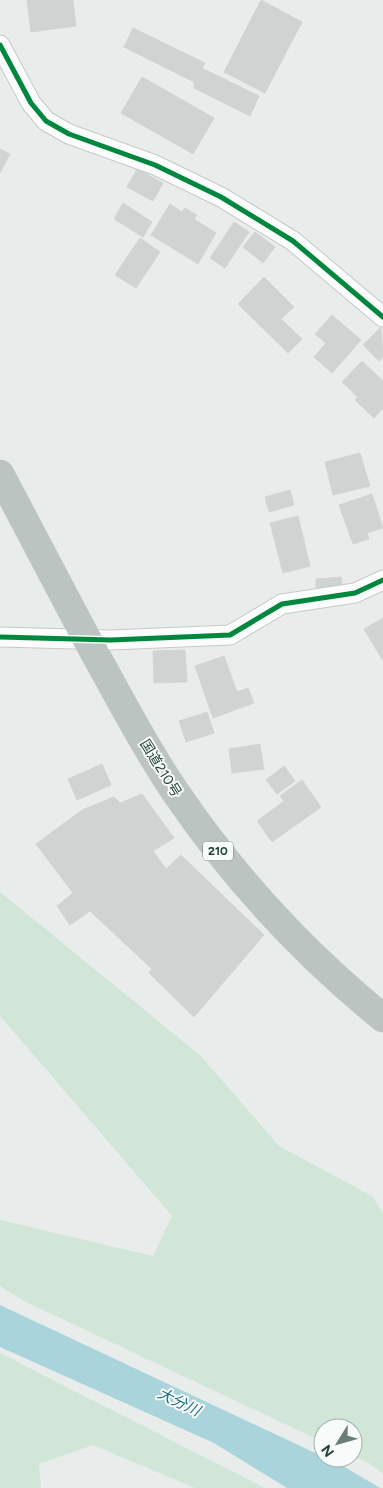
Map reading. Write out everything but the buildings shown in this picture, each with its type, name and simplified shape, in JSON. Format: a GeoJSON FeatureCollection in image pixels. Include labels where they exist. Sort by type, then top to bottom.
{"type":"FeatureCollection","features":[{"type":"Feature","properties":{"kind":"highway","name":"国道210号"},"geometry":{"type":"LineString","coordinates":[[0,474],[94,652],[173,789],[239,877],[311,955],[383,1018]]}},
{"type":"Feature","properties":{"kind":"street"},"geometry":{"type":"LineString","coordinates":[[0,44],[31,103],[46,121],[69,134],[155,165],[221,197],[293,241],[383,317]]}},
{"type":"Feature","properties":{"kind":"street"},"geometry":{"type":"LineString","coordinates":[[0,637],[102,640],[230,635],[282,604],[355,593],[383,580]]}},
{"type":"Feature","properties":{"kind":"green space"},"geometry":{"type":"Polygon","coordinates":[[[0,892],[201,1056],[279,1146],[372,1196],[383,1213],[383,1474],[363,1460],[363,1418],[313,1418],[313,1437],[24,1301],[0,1286],[0,1220],[153,1256],[172,1216],[0,1016],[0,892]]]}},
{"type":"Feature","properties":{"kind":"green space"},"geometry":{"type":"Polygon","coordinates":[[[0,1353],[265,1488],[195,1488],[93,1445],[39,1464],[41,1488],[0,1488],[0,1353]]]}},
{"type":"Feature","properties":{"kind":"water","name":"大分川"},"geometry":{"type":"Polygon","coordinates":[[[0,1305],[313,1452],[313,1468],[346,1468],[380,1488],[287,1488],[214,1443],[0,1347],[0,1305]]]}},
{"type":"Feature","properties":{"kind":"cycle path"},"geometry":{"type":"LineString","coordinates":[[0,45],[31,103],[46,121],[69,134],[155,165],[221,197],[293,241],[383,317]]}},
{"type":"Feature","properties":{"kind":"cycle path"},"geometry":{"type":"LineString","coordinates":[[0,637],[111,640],[230,635],[282,604],[355,593],[383,580]]}}]}
